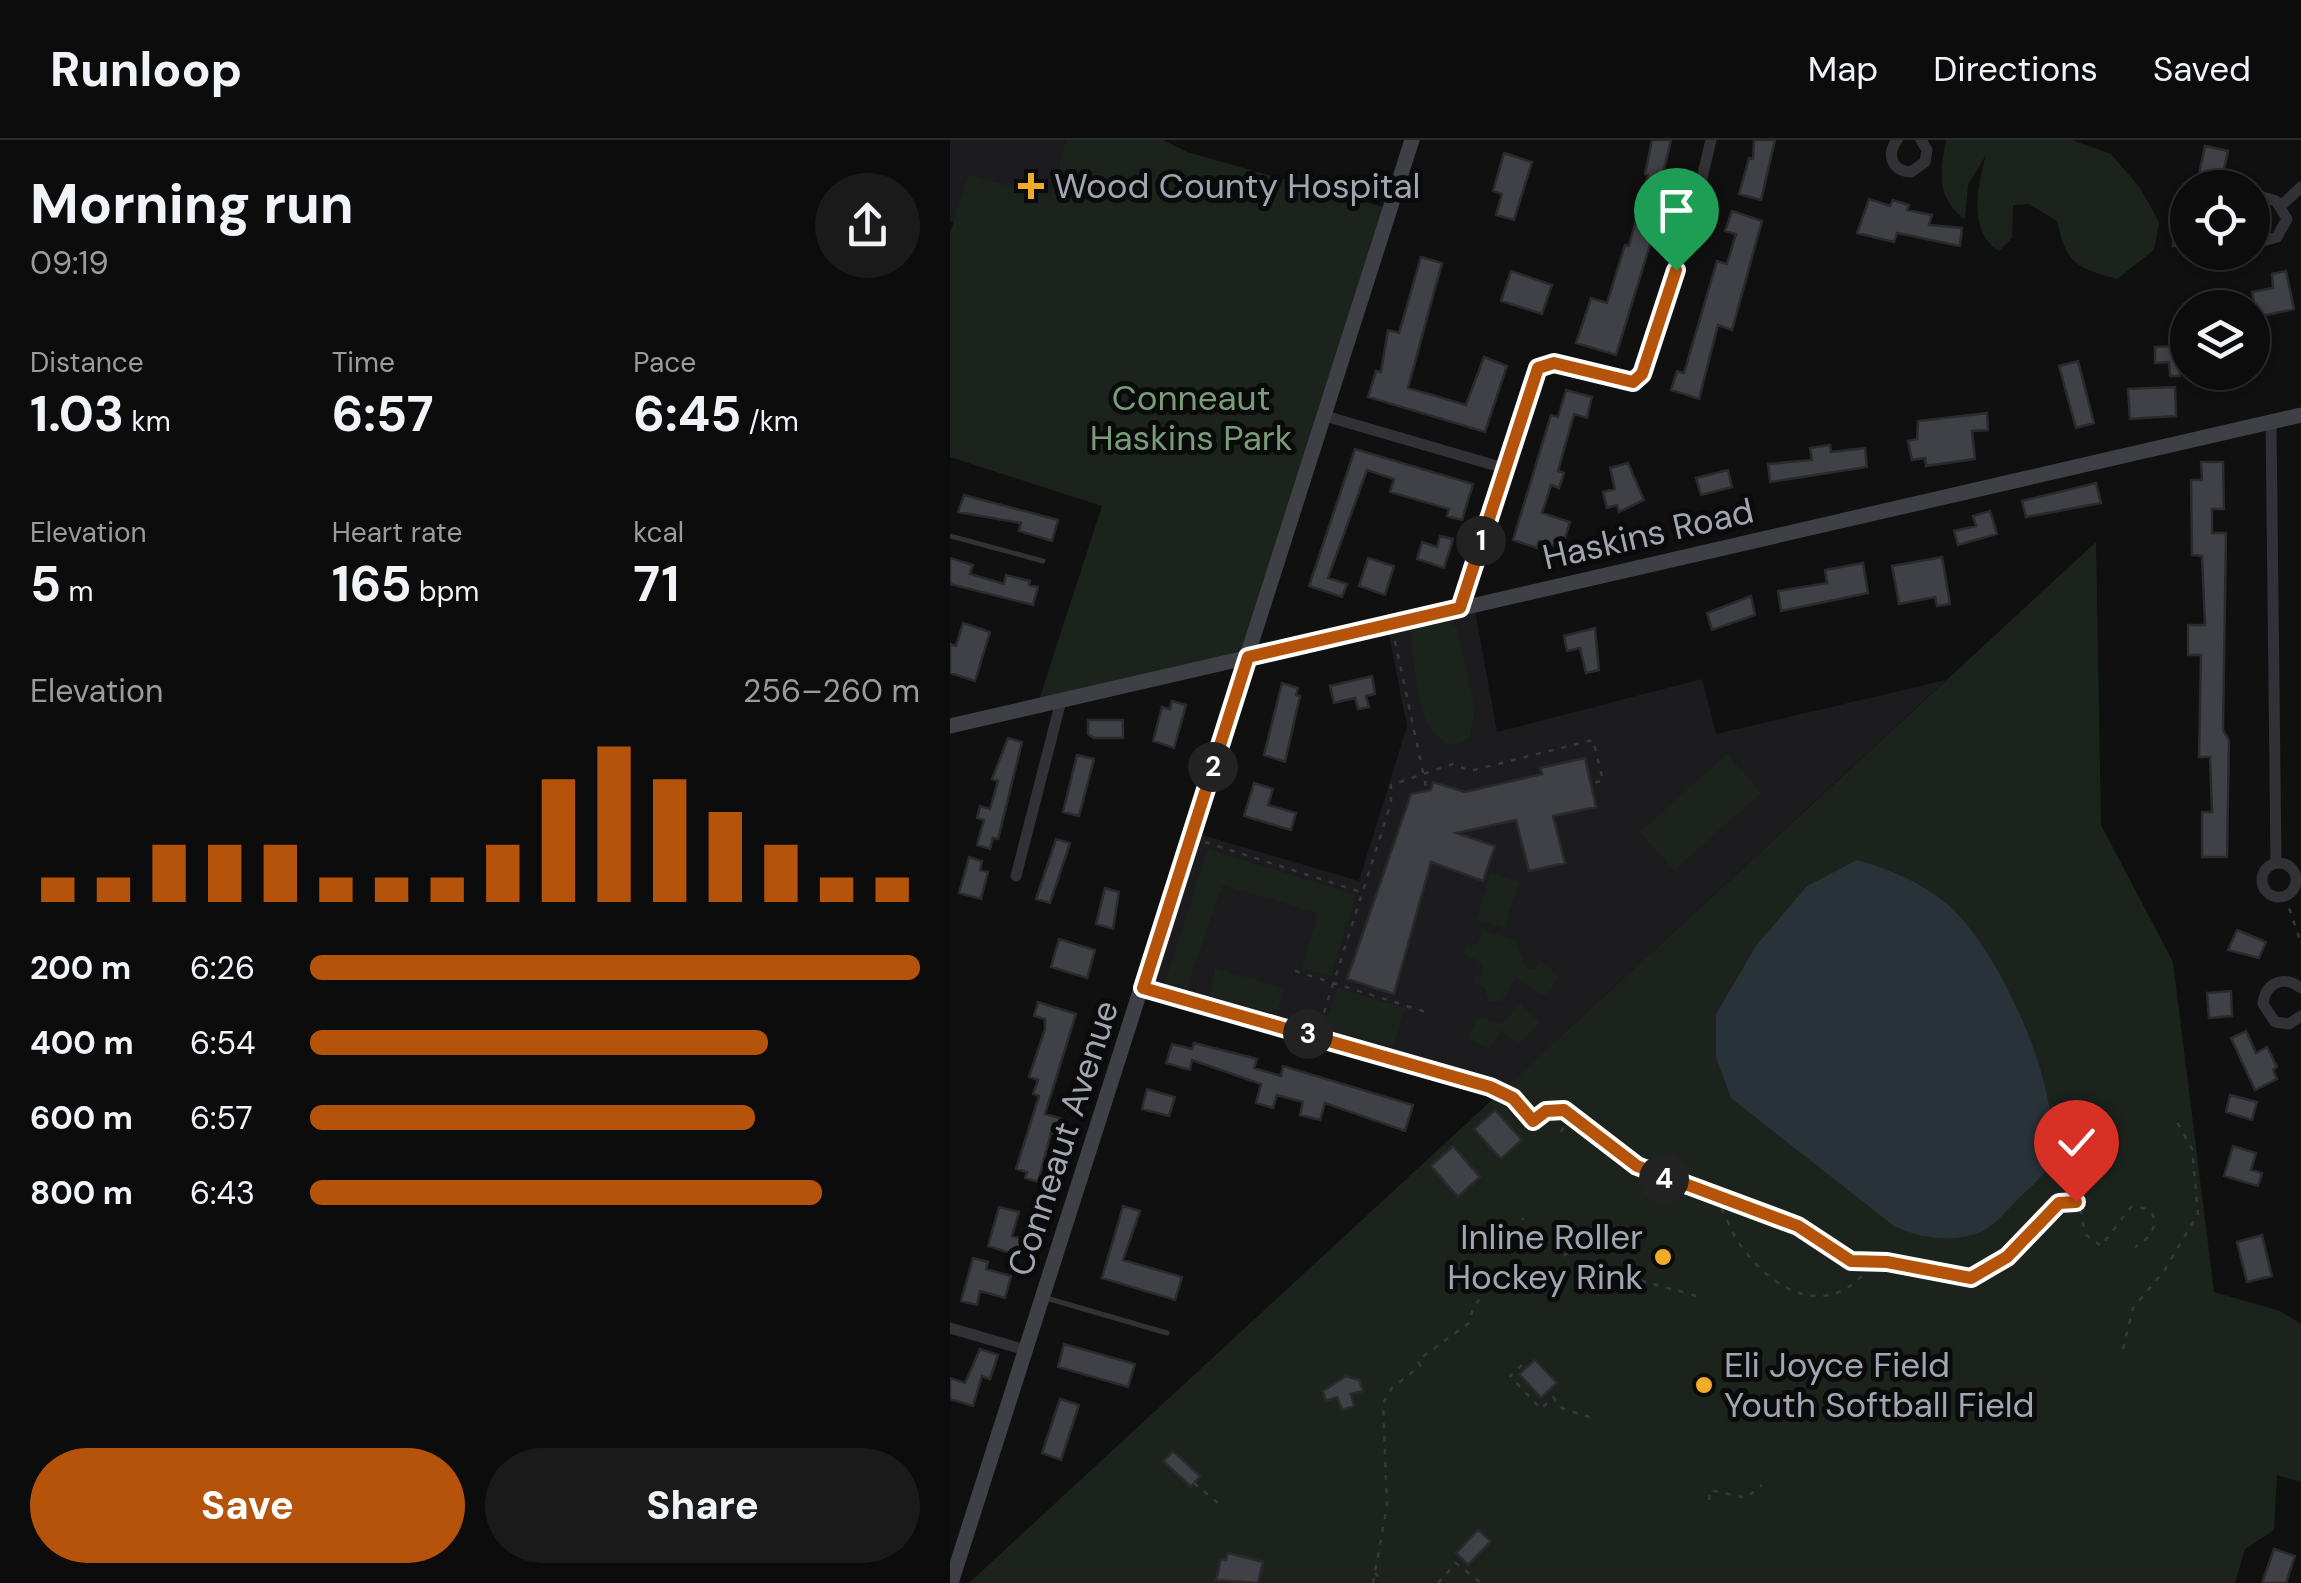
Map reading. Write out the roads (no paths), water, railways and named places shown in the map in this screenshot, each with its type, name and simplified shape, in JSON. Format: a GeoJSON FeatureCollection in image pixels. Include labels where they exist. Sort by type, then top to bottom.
{"type":"FeatureCollection","features":[{"type":"Feature","properties":{"kind":"street","name":"Conneaut Avenue"},"geometry":{"type":"LineString","coordinates":[[951,1583],[1412,140]]}},
{"type":"Feature","properties":{"kind":"street"},"geometry":{"type":"LineString","coordinates":[[1460,608],[1532,381],[1544,362],[1633,382],[1642,374],[1700,190],[1710,140]]}},
{"type":"Feature","properties":{"kind":"street"},"geometry":{"type":"LineString","coordinates":[[1897,140],[1891,150],[1892,161],[1900,170],[1911,172],[1925,162],[1927,150],[1920,140]]}},
{"type":"Feature","properties":{"kind":"street"},"geometry":{"type":"LineString","coordinates":[[2282,205],[2301,187]]}},
{"type":"Feature","properties":{"kind":"street"},"geometry":{"type":"LineString","coordinates":[[2270,198],[2282,205],[2286,219],[2282,232],[2270,240]]}},
{"type":"Feature","properties":{"kind":"street","name":"Haskins Road"},"geometry":{"type":"LineString","coordinates":[[950,726],[2301,415]]}},
{"type":"Feature","properties":{"kind":"street"},"geometry":{"type":"LineString","coordinates":[[1325,416],[1504,468]]}},
{"type":"Feature","properties":{"kind":"street"},"geometry":{"type":"LineString","coordinates":[[2271,422],[2276,863]]}},
{"type":"Feature","properties":{"kind":"street"},"geometry":{"type":"LineString","coordinates":[[1016,876],[1061,701]]}},
{"type":"Feature","properties":{"kind":"street"},"geometry":{"type":"LineString","coordinates":[[2276,863],[2294,873],[2296,884],[2286,896],[2274,896],[2262,885],[2266,868],[2276,863]]}},
{"type":"Feature","properties":{"kind":"street"},"geometry":{"type":"LineString","coordinates":[[2301,988],[2291,982],[2278,982],[2266,990],[2263,1004],[2274,1022],[2290,1024],[2301,1016]]}},
{"type":"Feature","properties":{"kind":"street"},"geometry":{"type":"LineString","coordinates":[[1143,988],[1436,1070]]}},
{"type":"Feature","properties":{"kind":"street"},"geometry":{"type":"LineString","coordinates":[[950,1328],[1026,1350]]}},
{"type":"Feature","properties":{"kind":"lane"},"geometry":{"type":"LineString","coordinates":[[950,536],[1044,561]]}},
{"type":"Feature","properties":{"kind":"lane"},"geometry":{"type":"LineString","coordinates":[[1043,1297],[1167,1332]]}},
{"type":"Feature","properties":{"kind":"place","name":"Wood County Hospital"},"geometry":{"type":"Point","coordinates":[1031,186]}},
{"type":"Feature","properties":{"kind":"place","name":"Inline Roller Hockey Rink"},"geometry":{"type":"Point","coordinates":[1663,1257]}},
{"type":"Feature","properties":{"kind":"place","name":"Eli Joyce Field Youth Softball Field"},"geometry":{"type":"Point","coordinates":[1704,1385]}},
{"type":"Feature","properties":{"kind":"park label","name":"Conneaut Haskins Park"},"geometry":{"type":"Point","coordinates":[1191,418]}}]}
